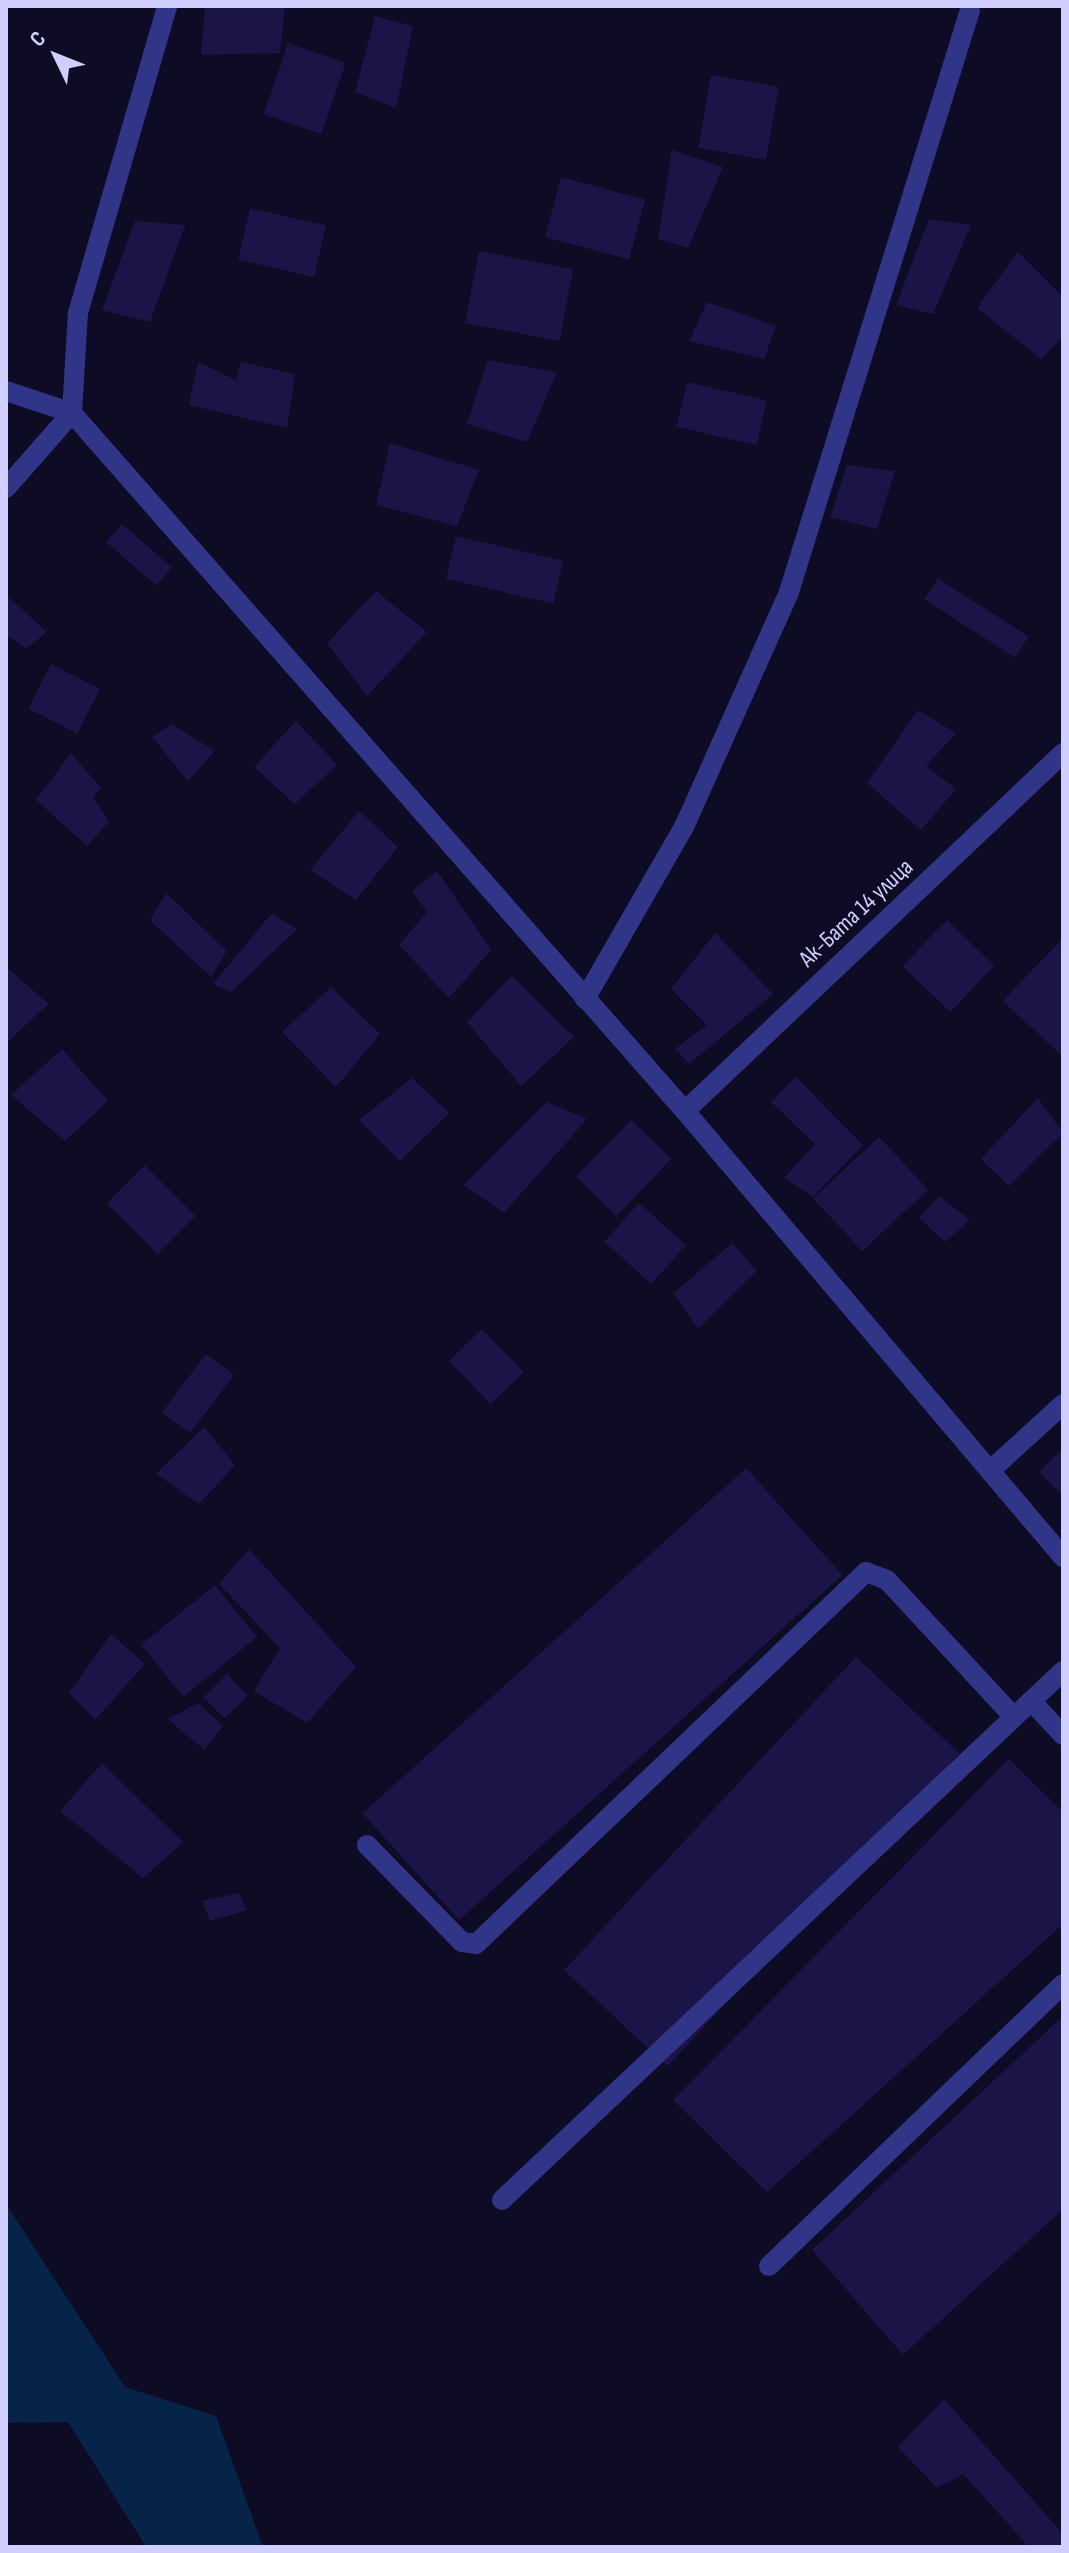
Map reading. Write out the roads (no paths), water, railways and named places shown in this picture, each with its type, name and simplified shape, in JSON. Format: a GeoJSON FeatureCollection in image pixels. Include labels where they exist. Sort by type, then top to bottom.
{"type":"FeatureCollection","features":[{"type":"Feature","properties":{"kind":"street"},"geometry":{"type":"LineString","coordinates":[[6,488],[72,413],[78,313],[167,6]]}},
{"type":"Feature","properties":{"kind":"street"},"geometry":{"type":"LineString","coordinates":[[585,999],[684,827],[789,592],[970,10]]}},
{"type":"Feature","properties":{"kind":"street"},"geometry":{"type":"LineString","coordinates":[[6,391],[72,413],[685,1111],[993,1468],[1063,1557]]}},
{"type":"Feature","properties":{"kind":"street","name":"Ак-Бата 14 улица"},"geometry":{"type":"LineString","coordinates":[[685,1111],[1063,753]]}},
{"type":"Feature","properties":{"kind":"street"},"geometry":{"type":"LineString","coordinates":[[993,1468],[1063,1404]]}},
{"type":"Feature","properties":{"kind":"street"},"geometry":{"type":"LineString","coordinates":[[367,1845],[462,1942],[476,1944],[866,1572],[887,1580],[1014,1717]]}},
{"type":"Feature","properties":{"kind":"street"},"geometry":{"type":"LineString","coordinates":[[502,2200],[1063,1671]]}},
{"type":"Feature","properties":{"kind":"street"},"geometry":{"type":"LineString","coordinates":[[1031,1701],[1063,1735]]}},
{"type":"Feature","properties":{"kind":"street"},"geometry":{"type":"LineString","coordinates":[[769,2266],[1063,1984]]}},
{"type":"Feature","properties":{"kind":"water"},"geometry":{"type":"Polygon","coordinates":[[[6,2204],[125,2387],[216,2416],[263,2547],[146,2547],[68,2422],[6,2423],[6,2204]]]}}]}
